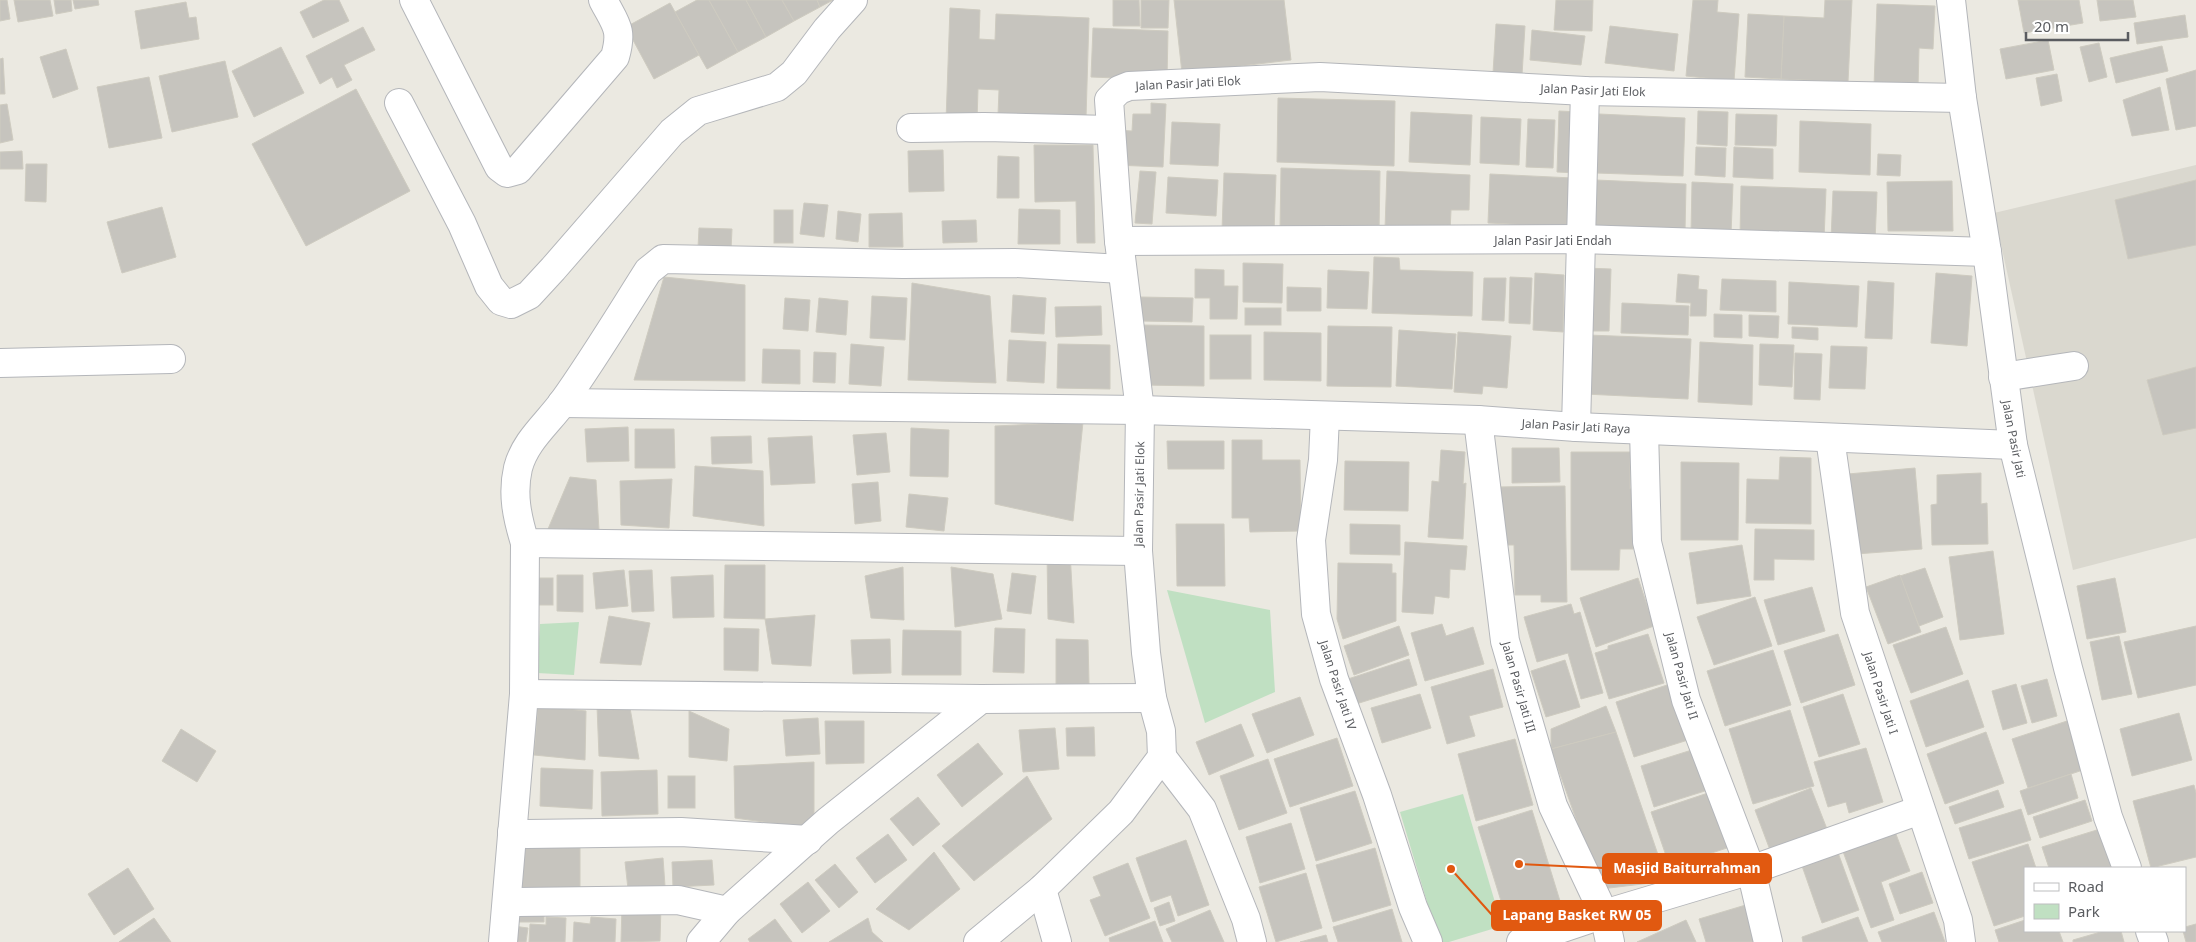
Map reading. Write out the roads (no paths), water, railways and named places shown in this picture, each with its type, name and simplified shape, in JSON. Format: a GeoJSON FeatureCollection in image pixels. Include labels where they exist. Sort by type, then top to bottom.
{"type":"FeatureCollection","features":[{"type":"Feature","properties":{"kind":"street"},"geometry":{"type":"LineString","coordinates":[[414,0],[499,167],[507,173],[518,170],[615,57],[620,39],[616,25],[603,0]]}},
{"type":"Feature","properties":{"kind":"street"},"geometry":{"type":"LineString","coordinates":[[399,103],[462,224],[489,286],[501,301],[511,304],[529,294],[554,269],[685,119],[698,110],[778,87],[794,73],[827,28],[853,0]]}},
{"type":"Feature","properties":{"kind":"street","name":"Jalan Pasir Jati"},"geometry":{"type":"LineString","coordinates":[[1951,0],[1962,98],[1987,252],[2013,445],[2068,668],[2108,817],[2127,867]]}},
{"type":"Feature","properties":{"kind":"street","name":"Jalan Pasir Jati Elok"},"geometry":{"type":"LineString","coordinates":[[1162,757],[1162,731],[1152,698],[1146,654],[1138,551],[1140,410],[1119,241],[1110,130],[1109,100],[1119,90],[1129,86],[1320,77],[1584,91],[1962,98]]}},
{"type":"Feature","properties":{"kind":"street"},"geometry":{"type":"LineString","coordinates":[[1576,427],[1584,91]]}},
{"type":"Feature","properties":{"kind":"street"},"geometry":{"type":"LineString","coordinates":[[911,128],[984,127],[1110,130]]}},
{"type":"Feature","properties":{"kind":"street","name":"Jalan Pasir Jati Endah"},"geometry":{"type":"LineString","coordinates":[[1119,241],[1580,239],[1987,252]]}},
{"type":"Feature","properties":{"kind":"street"},"geometry":{"type":"LineString","coordinates":[[503,942],[524,694],[524,543],[517,515],[514,488],[526,447],[562,403],[648,271],[663,259],[903,264],[1015,263],[1122,269]]}},
{"type":"Feature","properties":{"kind":"street"},"geometry":{"type":"LineString","coordinates":[[0,363],[171,359]]}},
{"type":"Feature","properties":{"kind":"street"},"geometry":{"type":"LineString","coordinates":[[2003,377],[2074,366]]}},
{"type":"Feature","properties":{"kind":"street","name":"Jalan Pasir Jati Raya"},"geometry":{"type":"LineString","coordinates":[[562,403],[1140,410],[1478,420],[1576,427],[2013,445]]}},
{"type":"Feature","properties":{"kind":"street","name":"Jalan Pasir Jati IV"},"geometry":{"type":"LineString","coordinates":[[1325,416],[1323,460],[1311,540],[1316,614],[1334,679],[1376,795],[1413,906],[1428,942]]}},
{"type":"Feature","properties":{"kind":"street","name":"Jalan Pasir Jati III"},"geometry":{"type":"LineString","coordinates":[[1478,420],[1505,641],[1553,806],[1604,914],[1610,942]]}},
{"type":"Feature","properties":{"kind":"street","name":"Jalan Pasir Jati II"},"geometry":{"type":"LineString","coordinates":[[1644,430],[1647,542],[1686,700],[1751,870],[1768,942]]}},
{"type":"Feature","properties":{"kind":"street","name":"Jalan Pasir Jati I"},"geometry":{"type":"LineString","coordinates":[[1830,438],[1855,613],[1958,920],[1961,942]]}},
{"type":"Feature","properties":{"kind":"street"},"geometry":{"type":"LineString","coordinates":[[524,543],[1138,551]]}},
{"type":"Feature","properties":{"kind":"street"},"geometry":{"type":"LineString","coordinates":[[524,694],[981,699],[1152,698]]}},
{"type":"Feature","properties":{"kind":"street"},"geometry":{"type":"LineString","coordinates":[[701,942],[727,911],[808,840],[981,699]]}},
{"type":"Feature","properties":{"kind":"street"},"geometry":{"type":"LineString","coordinates":[[978,942],[1042,889],[1121,812],[1162,757],[1202,809],[1246,919],[1252,942]]}},
{"type":"Feature","properties":{"kind":"street"},"geometry":{"type":"LineString","coordinates":[[1521,942],[1604,914],[1751,870],[1920,810]]}},
{"type":"Feature","properties":{"kind":"street"},"geometry":{"type":"LineString","coordinates":[[512,832],[526,834],[681,832],[808,840]]}},
{"type":"Feature","properties":{"kind":"street"},"geometry":{"type":"LineString","coordinates":[[1042,889],[1057,942]]}},
{"type":"Feature","properties":{"kind":"street"},"geometry":{"type":"LineString","coordinates":[[507,900],[518,902],[678,900],[727,911]]}},
{"type":"Feature","properties":{"kind":"place","name":"Masjid Baiturrahman"},"geometry":{"type":"Point","coordinates":[1519,864]}},
{"type":"Feature","properties":{"kind":"place","name":"Lapang Basket RW 05"},"geometry":{"type":"Point","coordinates":[1451,869]}}]}
